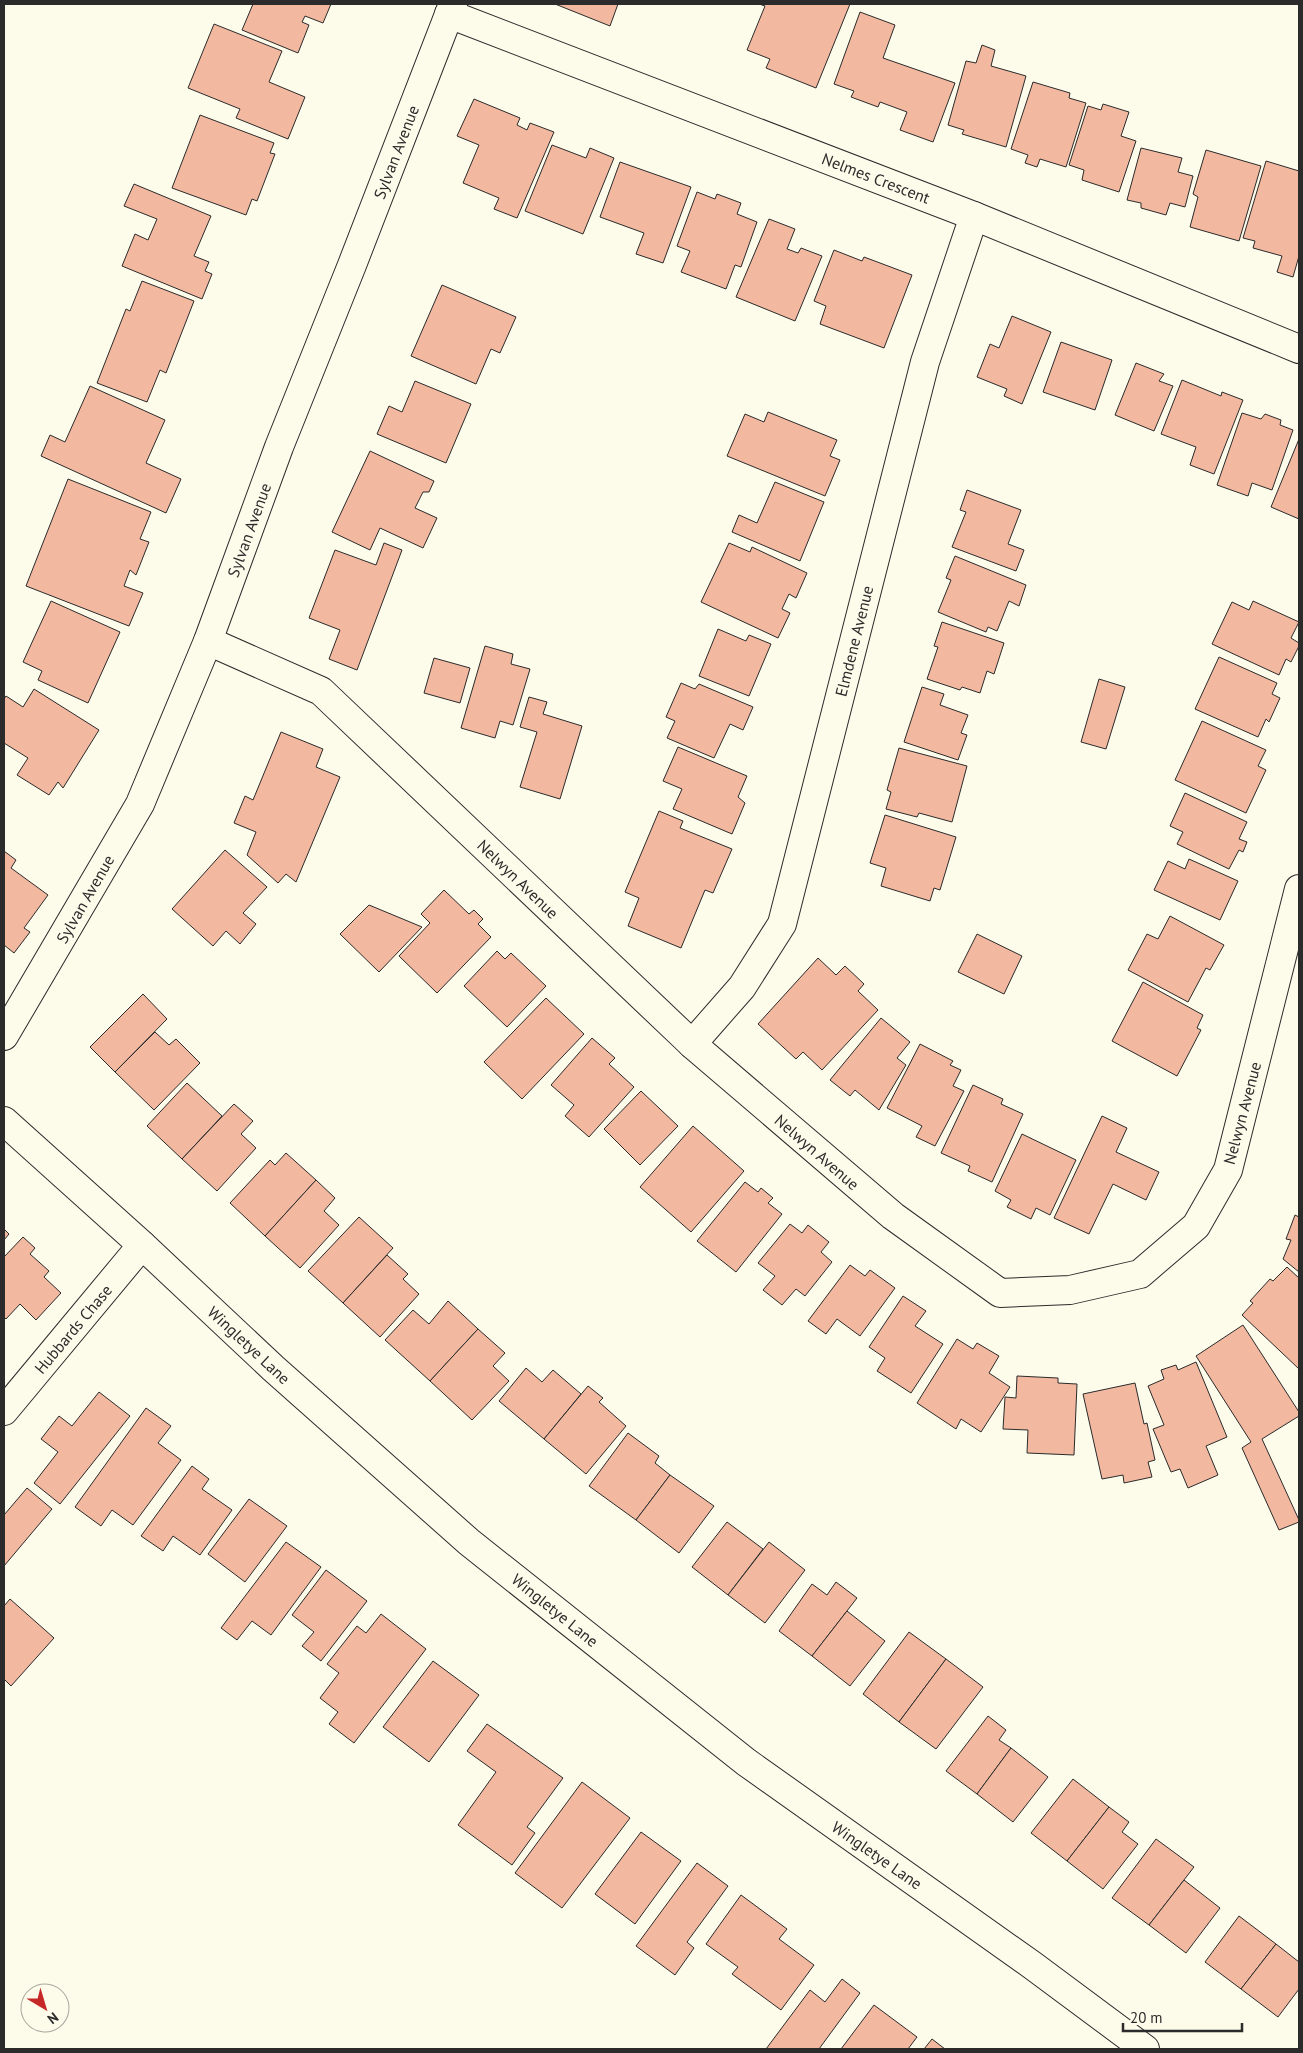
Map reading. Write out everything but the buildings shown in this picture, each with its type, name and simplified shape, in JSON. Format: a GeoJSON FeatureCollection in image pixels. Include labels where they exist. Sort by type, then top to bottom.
{"type":"FeatureCollection","features":[{"type":"Feature","properties":{"kind":"street","name":"Nelmes Crescent"},"geometry":{"type":"LineString","coordinates":[[451,9],[974,216],[1299,349]]}},
{"type":"Feature","properties":{"kind":"street","name":"Sylvan Avenue"},"geometry":{"type":"LineString","coordinates":[[4,1036],[140,804],[208,641],[279,447],[352,266],[451,9]]}},
{"type":"Feature","properties":{"kind":"street","name":"Elmdene Avenue"},"geometry":{"type":"LineString","coordinates":[[692,1044],[742,987],[782,924],[926,362],[974,216]]}},
{"type":"Feature","properties":{"kind":"street","name":"Nelwyn Avenue"},"geometry":{"type":"LineString","coordinates":[[208,641],[322,692],[692,1044],[893,1216],[1000,1293],[1070,1290],[1140,1274],[1196,1226],[1228,1170],[1299,889]]}},
{"type":"Feature","properties":{"kind":"street","name":"Wingletye Lane"},"geometry":{"type":"LineString","coordinates":[[4,1122],[142,1246],[273,1368],[469,1542],[746,1762],[1032,1965],[1145,2049]]}},
{"type":"Feature","properties":{"kind":"street","name":"Hubbards Chase"},"geometry":{"type":"LineString","coordinates":[[4,1411],[142,1246]]}}]}
